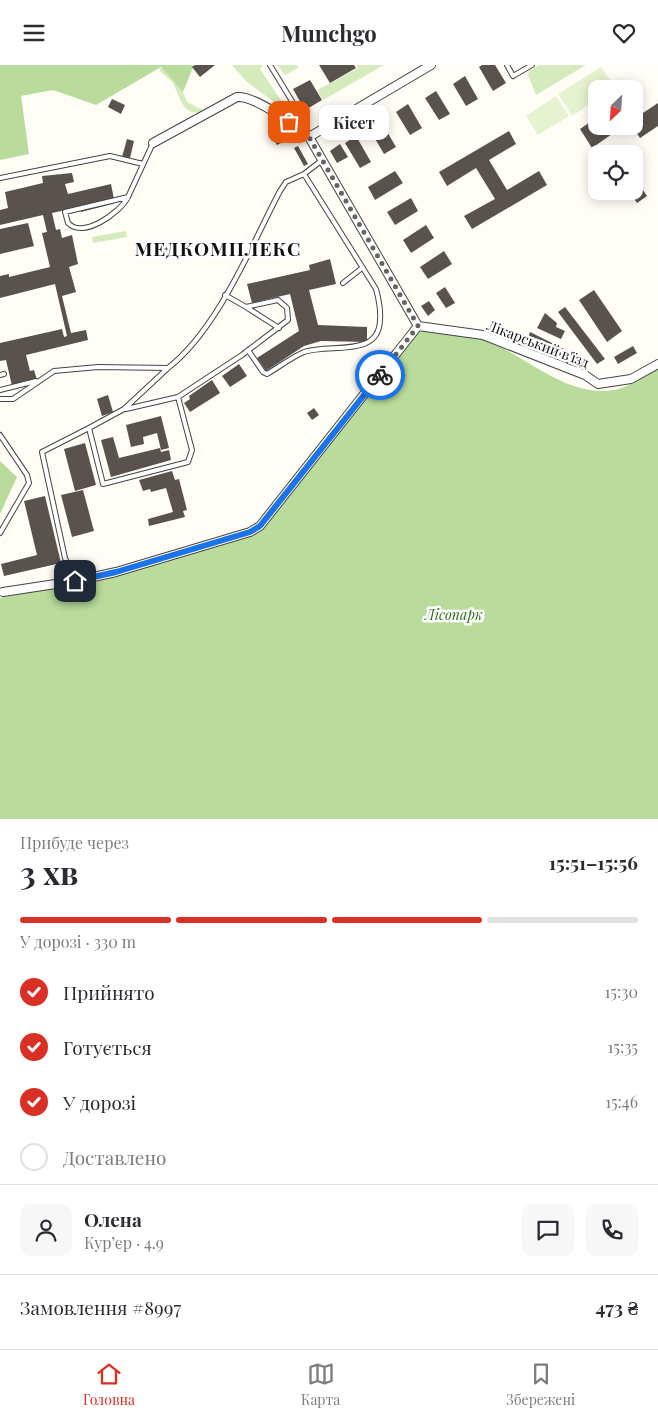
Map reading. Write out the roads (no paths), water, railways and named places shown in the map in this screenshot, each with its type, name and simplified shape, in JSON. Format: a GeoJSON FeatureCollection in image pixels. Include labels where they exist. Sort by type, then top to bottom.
{"type":"FeatureCollection","features":[{"type":"Feature","properties":{"kind":"street"},"geometry":{"type":"LineString","coordinates":[[309,137],[431,65]]}},
{"type":"Feature","properties":{"kind":"street"},"geometry":{"type":"LineString","coordinates":[[2,592],[75,581],[126,569],[250,532],[260,526],[418,326],[321,161],[309,137],[300,130],[264,107],[241,97],[223,103],[153,143]]}},
{"type":"Feature","properties":{"kind":"street","name":"Лікарський в'їзд"},"geometry":{"type":"LineString","coordinates":[[418,326],[483,335],[585,375],[598,383],[631,379],[658,364]]}},
{"type":"Feature","properties":{"kind":"lane"},"geometry":{"type":"LineString","coordinates":[[270,65],[301,116],[300,130]]}},
{"type":"Feature","properties":{"kind":"lane"},"geometry":{"type":"LineString","coordinates":[[507,65],[513,76],[532,65]]}},
{"type":"Feature","properties":{"kind":"lane"},"geometry":{"type":"LineString","coordinates":[[128,197],[65,211],[68,223],[77,228],[104,222],[113,216],[128,197],[153,143]]}},
{"type":"Feature","properties":{"kind":"lane"},"geometry":{"type":"LineString","coordinates":[[0,178],[110,156],[143,164]]}},
{"type":"Feature","properties":{"kind":"lane"},"geometry":{"type":"LineString","coordinates":[[75,581],[65,558],[42,452],[124,409],[168,368],[196,338],[225,295],[286,182],[304,174],[321,161]]}},
{"type":"Feature","properties":{"kind":"lane"},"geometry":{"type":"LineString","coordinates":[[248,350],[263,372],[268,374],[303,353],[327,347],[365,345],[372,342],[379,329],[380,303],[376,289],[304,174]]}},
{"type":"Feature","properties":{"kind":"lane"},"geometry":{"type":"LineString","coordinates":[[343,283],[362,268]]}},
{"type":"Feature","properties":{"kind":"lane"},"geometry":{"type":"LineString","coordinates":[[225,295],[279,328]]}},
{"type":"Feature","properties":{"kind":"lane"},"geometry":{"type":"LineString","coordinates":[[124,409],[178,397],[287,322],[287,308],[281,301],[275,300],[246,307]]}},
{"type":"Feature","properties":{"kind":"lane"},"geometry":{"type":"LineString","coordinates":[[0,399],[13,399],[54,371],[98,367],[168,368]]}},
{"type":"Feature","properties":{"kind":"lane"},"geometry":{"type":"LineString","coordinates":[[0,390],[38,381]]}},
{"type":"Feature","properties":{"kind":"lane"},"geometry":{"type":"LineString","coordinates":[[89,428],[103,485],[188,462],[192,450],[178,397]]}},
{"type":"Feature","properties":{"kind":"lane"},"geometry":{"type":"LineString","coordinates":[[0,435],[27,475],[29,483],[0,533]]}},
{"type":"Feature","properties":{"kind":"place","name":"Кісет"},"geometry":{"type":"Point","coordinates":[289,122]}},
{"type":"Feature","properties":{"kind":"district","name":"МЕДКОМПЛЕКС"},"geometry":{"type":"Point","coordinates":[218,249]}},
{"type":"Feature","properties":{"kind":"park label","name":"Лісопарк"},"geometry":{"type":"Point","coordinates":[454,615]}}]}
